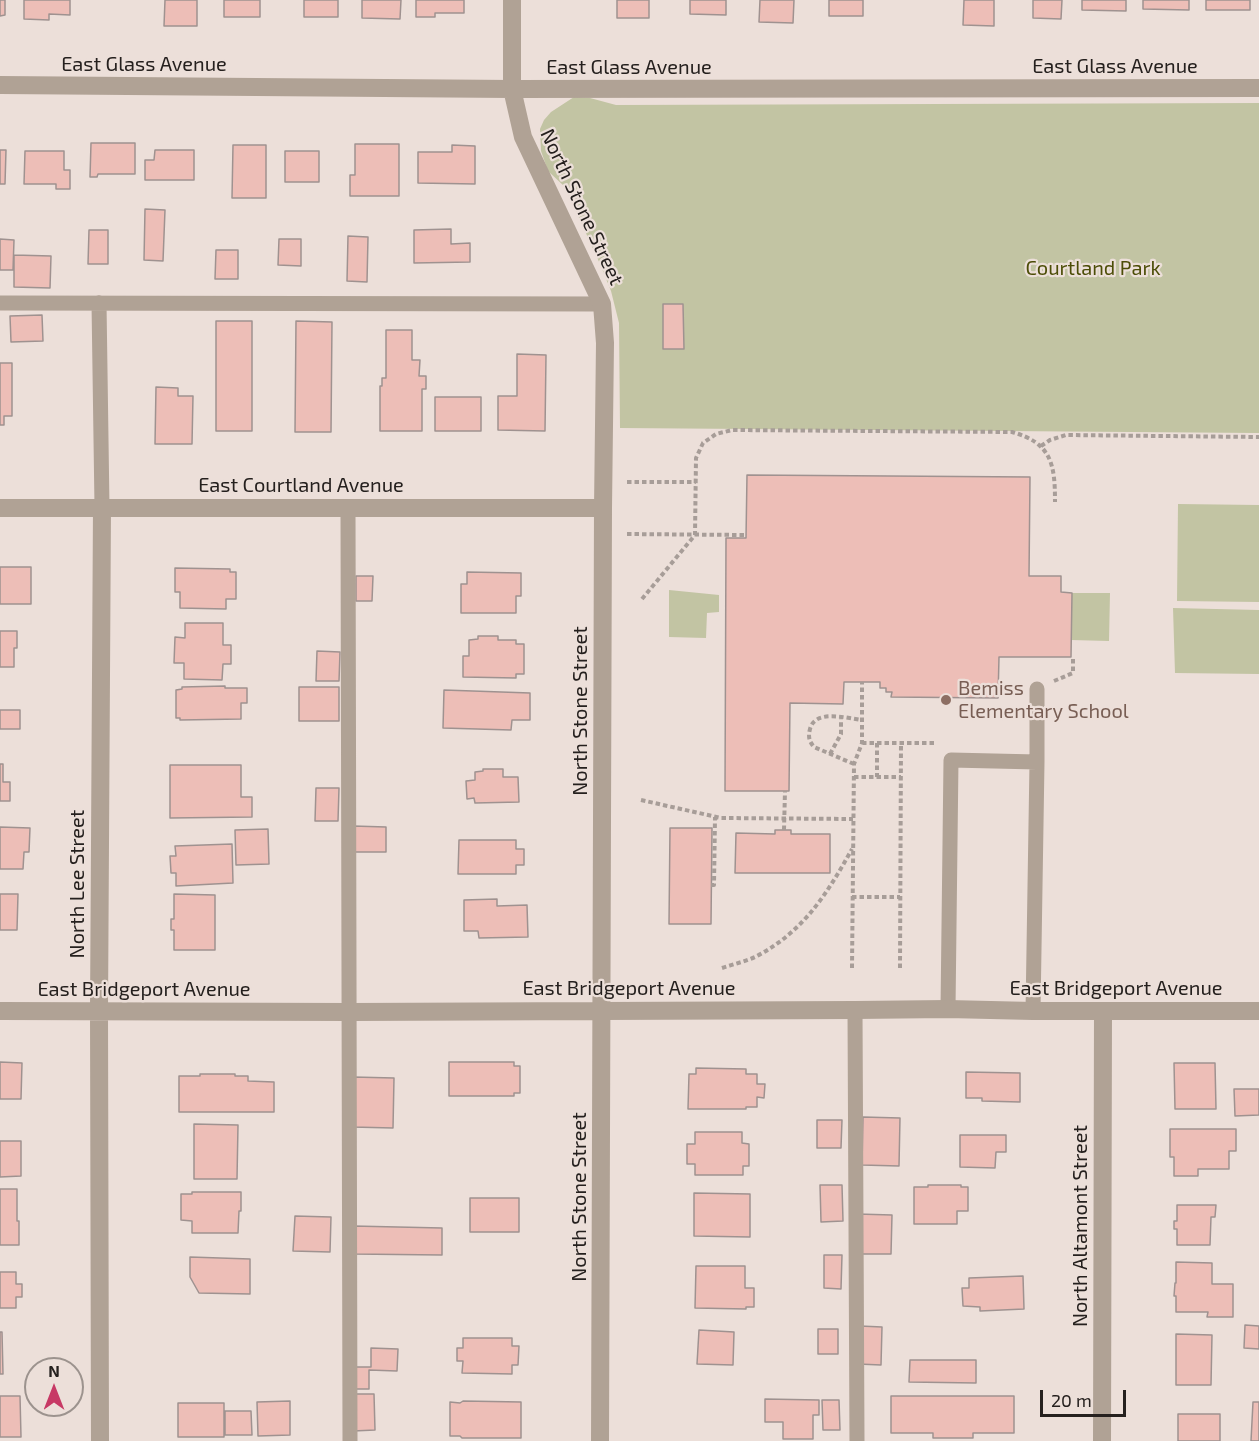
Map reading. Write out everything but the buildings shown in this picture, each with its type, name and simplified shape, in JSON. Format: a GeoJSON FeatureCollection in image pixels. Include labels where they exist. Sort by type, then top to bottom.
{"type":"FeatureCollection","features":[{"type":"Feature","properties":{"kind":"street","name":"North Stone Street"},"geometry":{"type":"LineString","coordinates":[[512,0],[512,89],[523,137],[602,304],[605,343],[600,1441]]}},
{"type":"Feature","properties":{"kind":"street","name":"East Glass Avenue"},"geometry":{"type":"LineString","coordinates":[[0,85],[512,89],[1259,88]]}},
{"type":"Feature","properties":{"kind":"street","name":"North Lee Street"},"geometry":{"type":"LineString","coordinates":[[100,1441],[99,1011],[102,507]]}},
{"type":"Feature","properties":{"kind":"street","name":"East Courtland Avenue"},"geometry":{"type":"LineString","coordinates":[[0,508],[603,507]]}},
{"type":"Feature","properties":{"kind":"street","name":"East Bridgeport Avenue"},"geometry":{"type":"LineString","coordinates":[[0,1011],[855,1011],[948,1009],[1259,1011]]}},
{"type":"Feature","properties":{"kind":"street","name":"North Altamont Street"},"geometry":{"type":"LineString","coordinates":[[1102,1011],[1102,1441]]}},
{"type":"Feature","properties":{"kind":"lane"},"geometry":{"type":"LineString","coordinates":[[0,303],[602,304]]}},
{"type":"Feature","properties":{"kind":"lane"},"geometry":{"type":"LineString","coordinates":[[99,303],[102,507]]}},
{"type":"Feature","properties":{"kind":"lane"},"geometry":{"type":"LineString","coordinates":[[348,507],[350,1441]]}},
{"type":"Feature","properties":{"kind":"lane"},"geometry":{"type":"LineString","coordinates":[[1033,1011],[1037,689]]}},
{"type":"Feature","properties":{"kind":"lane"},"geometry":{"type":"LineString","coordinates":[[948,1009],[951,760],[1037,762]]}},
{"type":"Feature","properties":{"kind":"lane"},"geometry":{"type":"LineString","coordinates":[[855,1011],[857,1441]]}},
{"type":"Feature","properties":{"kind":"path"},"geometry":{"type":"LineString","coordinates":[[642,598],[695,535],[696,458],[703,443],[716,434],[732,430],[1012,432],[1027,436],[1041,446],[1051,461],[1055,477],[1056,502]]}},
{"type":"Feature","properties":{"kind":"path"},"geometry":{"type":"LineString","coordinates":[[1041,446],[1066,435],[1259,437]]}},
{"type":"Feature","properties":{"kind":"path"},"geometry":{"type":"LineString","coordinates":[[627,482],[696,482]]}},
{"type":"Feature","properties":{"kind":"path"},"geometry":{"type":"LineString","coordinates":[[626,534],[746,535]]}},
{"type":"Feature","properties":{"kind":"path"},"geometry":{"type":"LineString","coordinates":[[1037,689],[1073,673],[1073,657]]}},
{"type":"Feature","properties":{"kind":"path"},"geometry":{"type":"LineString","coordinates":[[852,968],[854,764],[862,743],[862,682]]}},
{"type":"Feature","properties":{"kind":"path"},"geometry":{"type":"LineString","coordinates":[[854,764],[813,747],[808,735],[811,724],[817,718],[825,716],[862,720]]}},
{"type":"Feature","properties":{"kind":"path"},"geometry":{"type":"LineString","coordinates":[[830,754],[841,734],[841,718]]}},
{"type":"Feature","properties":{"kind":"path"},"geometry":{"type":"LineString","coordinates":[[877,743],[877,777]]}},
{"type":"Feature","properties":{"kind":"path"},"geometry":{"type":"LineString","coordinates":[[900,968],[901,743]]}},
{"type":"Feature","properties":{"kind":"path"},"geometry":{"type":"LineString","coordinates":[[854,777],[901,777]]}},
{"type":"Feature","properties":{"kind":"path"},"geometry":{"type":"LineString","coordinates":[[784,830],[785,791]]}},
{"type":"Feature","properties":{"kind":"path"},"geometry":{"type":"LineString","coordinates":[[641,800],[721,819],[853,819]]}},
{"type":"Feature","properties":{"kind":"path"},"geometry":{"type":"LineString","coordinates":[[711,885],[714,885],[715,817]]}},
{"type":"Feature","properties":{"kind":"path"},"geometry":{"type":"LineString","coordinates":[[722,968],[755,957],[775,946],[796,929],[816,908],[853,848]]}},
{"type":"Feature","properties":{"kind":"path"},"geometry":{"type":"LineString","coordinates":[[852,897],[900,897]]}},
{"type":"Feature","properties":{"kind":"green space","name":"Courtland Park"},"geometry":{"type":"Polygon","coordinates":[[[574,97],[590,98],[616,105],[1259,103],[1259,433],[620,428],[619,323],[611,291],[565,187],[548,171],[541,151],[540,129],[544,120],[551,112],[574,97]]]}},
{"type":"Feature","properties":{"kind":"green space"},"geometry":{"type":"Polygon","coordinates":[[[1178,504],[1259,505],[1259,602],[1177,601],[1178,504]]]}},
{"type":"Feature","properties":{"kind":"green space"},"geometry":{"type":"Polygon","coordinates":[[[669,590],[719,595],[719,612],[707,613],[706,638],[669,637],[669,590]]]}},
{"type":"Feature","properties":{"kind":"green space"},"geometry":{"type":"Polygon","coordinates":[[[1072,593],[1110,593],[1109,641],[1071,640],[1072,593]]]}},
{"type":"Feature","properties":{"kind":"green space"},"geometry":{"type":"Polygon","coordinates":[[[1173,608],[1259,610],[1259,674],[1175,673],[1173,608]]]}},
{"type":"Feature","properties":{"kind":"place","name":"Bemiss Elementary School"},"geometry":{"type":"Point","coordinates":[946,700]}}]}
